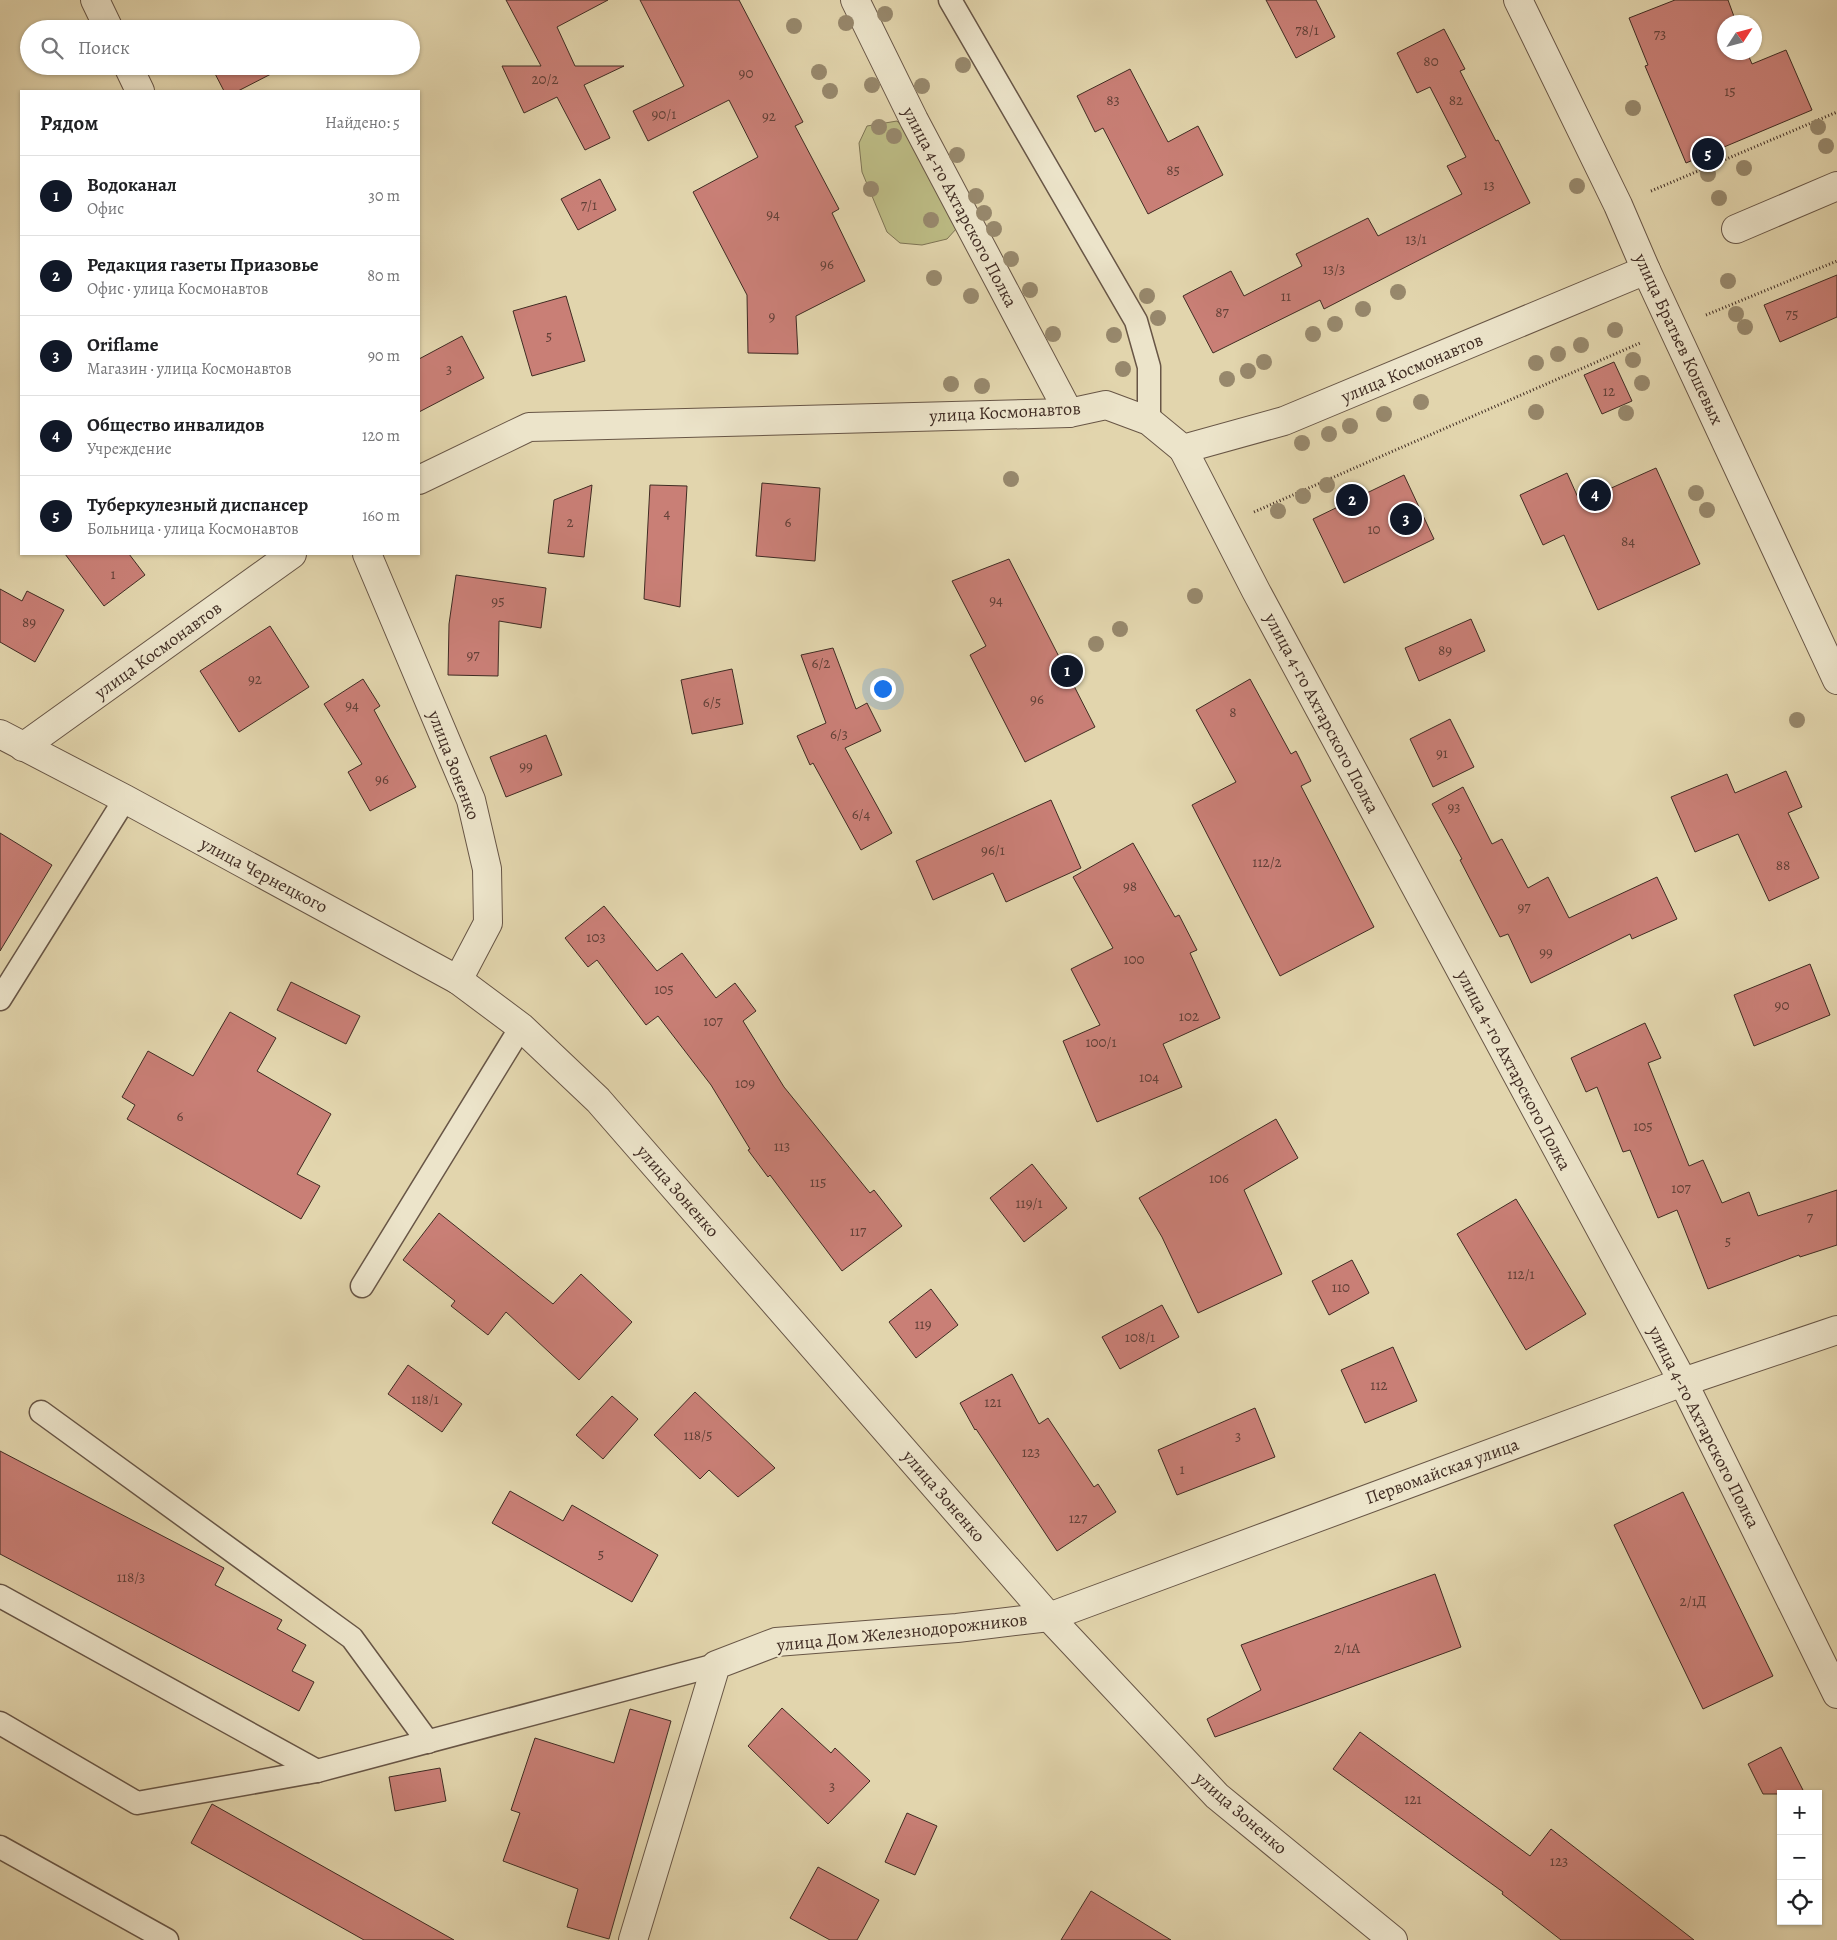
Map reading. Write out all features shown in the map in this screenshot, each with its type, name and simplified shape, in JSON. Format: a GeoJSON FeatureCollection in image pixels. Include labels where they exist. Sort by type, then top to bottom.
{"type":"FeatureCollection","features":[{"type":"Feature","properties":{"kind":"street"},"geometry":{"type":"LineString","coordinates":[[95,0],[105,20]]}},
{"type":"Feature","properties":{"kind":"street","name":"улица 4-го Ахтарского Полка"},"geometry":{"type":"LineString","coordinates":[[855,0],[918,128],[1069,413]]}},
{"type":"Feature","properties":{"kind":"street","name":"улица Братьев Кошевых"},"geometry":{"type":"LineString","coordinates":[[1518,0],[1618,205],[1646,270],[1837,680]]}},
{"type":"Feature","properties":{"kind":"street"},"geometry":{"type":"LineString","coordinates":[[132,75],[140,90]]}},
{"type":"Feature","properties":{"kind":"street"},"geometry":{"type":"LineString","coordinates":[[1736,229],[1837,186]]}},
{"type":"Feature","properties":{"kind":"street","name":"улица Космонавтов"},"geometry":{"type":"LineString","coordinates":[[420,480],[530,426],[1069,413],[1106,405],[1149,421],[1183,449],[1284,421],[1646,270]]}},
{"type":"Feature","properties":{"kind":"street","name":"улица 4-го Ахтарского Полка"},"geometry":{"type":"LineString","coordinates":[[1183,449],[1222,526],[1683,1382],[1837,1694]]}},
{"type":"Feature","properties":{"kind":"street","name":"улица Космонавтов"},"geometry":{"type":"LineString","coordinates":[[11,740],[290,555]]}},
{"type":"Feature","properties":{"kind":"street","name":"улица Зоненко"},"geometry":{"type":"LineString","coordinates":[[367,555],[471,800],[488,869],[488,923],[458,980]]}},
{"type":"Feature","properties":{"kind":"street","name":"улица Чернецкого"},"geometry":{"type":"LineString","coordinates":[[11,740],[458,980],[520,1027]]}},
{"type":"Feature","properties":{"kind":"street","name":"улица Зоненко"},"geometry":{"type":"LineString","coordinates":[[520,1027],[598,1100],[1049,1617],[1217,1796],[1393,1940]]}},
{"type":"Feature","properties":{"kind":"street","name":"Первомайская улица"},"geometry":{"type":"LineString","coordinates":[[1049,1617],[1683,1382],[1837,1330]]}},
{"type":"Feature","properties":{"kind":"street","name":"улица Дом Железнодорожников"},"geometry":{"type":"LineString","coordinates":[[716,1665],[776,1642],[957,1628],[1049,1617]]}},
{"type":"Feature","properties":{"kind":"street"},"geometry":{"type":"LineString","coordinates":[[633,1940],[716,1665]]}},
{"type":"Feature","properties":{"kind":"lane"},"geometry":{"type":"LineString","coordinates":[[950,0],[1136,321],[1149,366],[1149,421]]}},
{"type":"Feature","properties":{"kind":"lane"},"geometry":{"type":"LineString","coordinates":[[0,999],[125,800]]}},
{"type":"Feature","properties":{"kind":"lane"},"geometry":{"type":"LineString","coordinates":[[362,1286],[520,1027]]}},
{"type":"Feature","properties":{"kind":"lane"},"geometry":{"type":"LineString","coordinates":[[41,1412],[352,1638],[428,1742]]}},
{"type":"Feature","properties":{"kind":"lane"},"geometry":{"type":"LineString","coordinates":[[0,1596],[317,1771]]}},
{"type":"Feature","properties":{"kind":"lane"},"geometry":{"type":"LineString","coordinates":[[0,1723],[137,1803],[317,1771],[716,1665]]}},
{"type":"Feature","properties":{"kind":"lane"},"geometry":{"type":"LineString","coordinates":[[0,1847],[167,1940]]}},
{"type":"Feature","properties":{"kind":"path"},"geometry":{"type":"LineString","coordinates":[[1618,205],[1837,112]]}},
{"type":"Feature","properties":{"kind":"path"},"geometry":{"type":"LineString","coordinates":[[1222,526],[1674,328],[1837,261]]}},
{"type":"Feature","properties":{"kind":"shaded area"},"geometry":{"type":"Polygon","coordinates":[[[897,121],[909,134],[957,228],[947,239],[922,245],[900,243],[887,232],[862,172],[859,143],[867,126],[897,121]]]}},
{"type":"Feature","properties":{"kind":"building"},"geometry":{"type":"Polygon","coordinates":[[[506,0],[608,0],[557,27],[575,66],[624,66],[584,85],[610,138],[585,150],[557,97],[524,113],[502,66],[541,66],[506,0]]]}},
{"type":"Feature","properties":{"kind":"building"},"geometry":{"type":"Polygon","coordinates":[[[640,0],[739,0],[803,122],[795,126],[839,209],[832,213],[865,281],[796,316],[798,354],[748,353],[747,295],[693,192],[758,157],[729,100],[648,141],[633,111],[684,86],[640,0]]]}},
{"type":"Feature","properties":{"kind":"building"},"geometry":{"type":"Polygon","coordinates":[[[1266,0],[1316,0],[1335,37],[1296,58],[1266,0]]]}},
{"type":"Feature","properties":{"kind":"building"},"geometry":{"type":"Polygon","coordinates":[[[1675,0],[1728,0],[1733,15],[1717,15],[1717,60],[1750,60],[1752,64],[1786,50],[1812,110],[1686,163],[1645,66],[1648,65],[1629,18],[1675,0]]]}},
{"type":"Feature","properties":{"kind":"building"},"geometry":{"type":"Polygon","coordinates":[[[1444,29],[1465,69],[1460,71],[1530,203],[1324,309],[1320,300],[1213,353],[1183,296],[1231,271],[1244,296],[1302,266],[1296,254],[1368,218],[1378,236],[1462,194],[1447,166],[1466,157],[1430,87],[1417,93],[1397,53],[1444,29]]]}},
{"type":"Feature","properties":{"kind":"building"},"geometry":{"type":"Polygon","coordinates":[[[1130,69],[1168,142],[1198,126],[1223,175],[1148,214],[1103,128],[1095,132],[1077,96],[1130,69]]]}},
{"type":"Feature","properties":{"kind":"building"},"geometry":{"type":"Polygon","coordinates":[[[216,75],[269,75],[240,90],[223,90],[216,75]]]}},
{"type":"Feature","properties":{"kind":"building"},"geometry":{"type":"Polygon","coordinates":[[[600,179],[616,210],[578,230],[561,199],[600,179]]]}},
{"type":"Feature","properties":{"kind":"building"},"geometry":{"type":"Polygon","coordinates":[[[1837,275],[1837,317],[1780,342],[1764,305],[1837,275]]]}},
{"type":"Feature","properties":{"kind":"building"},"geometry":{"type":"Polygon","coordinates":[[[566,296],[585,361],[532,376],[513,311],[566,296]]]}},
{"type":"Feature","properties":{"kind":"building"},"geometry":{"type":"Polygon","coordinates":[[[462,336],[484,378],[420,411],[420,358],[462,336]]]}},
{"type":"Feature","properties":{"kind":"building"},"geometry":{"type":"Polygon","coordinates":[[[1614,362],[1632,401],[1602,414],[1584,375],[1614,362]]]}},
{"type":"Feature","properties":{"kind":"building"},"geometry":{"type":"Polygon","coordinates":[[[1656,468],[1700,564],[1598,610],[1564,535],[1543,545],[1520,495],[1567,473],[1580,502],[1656,468]]]}},
{"type":"Feature","properties":{"kind":"building"},"geometry":{"type":"Polygon","coordinates":[[[1404,475],[1434,539],[1344,583],[1313,519],[1404,475]]]}},
{"type":"Feature","properties":{"kind":"building"},"geometry":{"type":"Polygon","coordinates":[[[762,483],[820,488],[815,561],[756,556],[762,483]]]}},
{"type":"Feature","properties":{"kind":"building"},"geometry":{"type":"Polygon","coordinates":[[[592,485],[584,557],[548,553],[554,500],[592,485]]]}},
{"type":"Feature","properties":{"kind":"building"},"geometry":{"type":"Polygon","coordinates":[[[650,485],[687,486],[680,607],[644,599],[650,485]]]}},
{"type":"Feature","properties":{"kind":"building"},"geometry":{"type":"Polygon","coordinates":[[[66,555],[130,555],[145,575],[104,606],[66,555]]]}},
{"type":"Feature","properties":{"kind":"building"},"geometry":{"type":"Polygon","coordinates":[[[1009,559],[1095,727],[1025,762],[970,655],[986,646],[952,581],[1009,559]]]}},
{"type":"Feature","properties":{"kind":"building"},"geometry":{"type":"Polygon","coordinates":[[[456,575],[546,588],[541,628],[499,621],[498,676],[448,675],[449,624],[456,575]]]}},
{"type":"Feature","properties":{"kind":"building"},"geometry":{"type":"Polygon","coordinates":[[[0,589],[22,601],[27,591],[64,610],[35,662],[0,642],[0,589]]]}},
{"type":"Feature","properties":{"kind":"building"},"geometry":{"type":"Polygon","coordinates":[[[1471,619],[1485,651],[1419,681],[1405,648],[1471,619]]]}},
{"type":"Feature","properties":{"kind":"building"},"geometry":{"type":"Polygon","coordinates":[[[270,626],[309,687],[239,732],[200,671],[270,626]]]}},
{"type":"Feature","properties":{"kind":"building"},"geometry":{"type":"Polygon","coordinates":[[[833,648],[856,709],[867,703],[881,731],[845,748],[892,833],[861,850],[813,763],[810,765],[797,736],[826,723],[801,655],[833,648]]]}},
{"type":"Feature","properties":{"kind":"building"},"geometry":{"type":"Polygon","coordinates":[[[732,669],[743,724],[692,734],[681,680],[732,669]]]}},
{"type":"Feature","properties":{"kind":"building"},"geometry":{"type":"Polygon","coordinates":[[[363,679],[380,706],[374,710],[416,787],[370,811],[348,772],[362,764],[324,704],[363,679]]]}},
{"type":"Feature","properties":{"kind":"building"},"geometry":{"type":"Polygon","coordinates":[[[1250,679],[1291,754],[1296,751],[1311,781],[1301,786],[1374,927],[1280,976],[1192,805],[1236,782],[1196,710],[1250,679]]]}},
{"type":"Feature","properties":{"kind":"building"},"geometry":{"type":"Polygon","coordinates":[[[1450,719],[1474,767],[1433,787],[1410,739],[1450,719]]]}},
{"type":"Feature","properties":{"kind":"building"},"geometry":{"type":"Polygon","coordinates":[[[546,735],[562,775],[506,797],[490,757],[546,735]]]}},
{"type":"Feature","properties":{"kind":"building"},"geometry":{"type":"Polygon","coordinates":[[[1786,771],[1802,807],[1788,813],[1819,878],[1769,901],[1738,834],[1695,852],[1671,797],[1727,774],[1735,793],[1786,771]]]}},
{"type":"Feature","properties":{"kind":"building"},"geometry":{"type":"Polygon","coordinates":[[[1463,787],[1492,844],[1502,839],[1528,888],[1548,877],[1569,918],[1657,877],[1677,919],[1632,939],[1630,934],[1531,983],[1508,934],[1500,937],[1460,860],[1462,859],[1432,804],[1463,787]]]}},
{"type":"Feature","properties":{"kind":"building"},"geometry":{"type":"Polygon","coordinates":[[[1051,800],[1081,868],[1006,902],[993,873],[933,900],[916,861],[1051,800]]]}},
{"type":"Feature","properties":{"kind":"building"},"geometry":{"type":"Polygon","coordinates":[[[0,833],[52,865],[0,951],[0,833]]]}},
{"type":"Feature","properties":{"kind":"building"},"geometry":{"type":"Polygon","coordinates":[[[1133,843],[1175,917],[1179,915],[1197,950],[1190,953],[1220,1018],[1163,1044],[1182,1087],[1097,1122],[1063,1041],[1100,1025],[1071,969],[1113,948],[1073,877],[1133,843]]]}},
{"type":"Feature","properties":{"kind":"building"},"geometry":{"type":"Polygon","coordinates":[[[604,906],[657,971],[682,953],[716,998],[735,983],[756,1011],[743,1021],[784,1087],[870,1193],[874,1190],[902,1226],[842,1271],[770,1175],[768,1177],[748,1150],[750,1149],[711,1085],[658,1016],[646,1025],[597,960],[588,967],[565,938],[604,906]]]}},
{"type":"Feature","properties":{"kind":"building"},"geometry":{"type":"Polygon","coordinates":[[[1810,964],[1830,1015],[1754,1046],[1734,995],[1810,964]]]}},
{"type":"Feature","properties":{"kind":"building"},"geometry":{"type":"Polygon","coordinates":[[[291,982],[360,1016],[346,1044],[277,1010],[291,982]]]}},
{"type":"Feature","properties":{"kind":"building"},"geometry":{"type":"Polygon","coordinates":[[[230,1012],[276,1038],[257,1071],[331,1114],[297,1174],[320,1186],[301,1219],[127,1119],[135,1105],[122,1097],[148,1051],[193,1076],[230,1012]]]}},
{"type":"Feature","properties":{"kind":"building"},"geometry":{"type":"Polygon","coordinates":[[[1645,1023],[1661,1058],[1648,1063],[1689,1166],[1703,1160],[1722,1203],[1749,1192],[1758,1216],[1837,1190],[1837,1245],[1800,1257],[1799,1255],[1708,1289],[1677,1210],[1658,1218],[1630,1150],[1623,1152],[1597,1087],[1586,1092],[1571,1058],[1645,1023]]]}},
{"type":"Feature","properties":{"kind":"building"},"geometry":{"type":"Polygon","coordinates":[[[1276,1119],[1298,1158],[1244,1190],[1282,1274],[1198,1313],[1162,1237],[1139,1198],[1276,1119]]]}},
{"type":"Feature","properties":{"kind":"building"},"geometry":{"type":"Polygon","coordinates":[[[1032,1164],[1067,1208],[1024,1242],[990,1198],[1032,1164]]]}},
{"type":"Feature","properties":{"kind":"building"},"geometry":{"type":"Polygon","coordinates":[[[1516,1199],[1586,1314],[1526,1350],[1457,1234],[1516,1199]]]}},
{"type":"Feature","properties":{"kind":"building"},"geometry":{"type":"Polygon","coordinates":[[[439,1213],[553,1304],[581,1274],[632,1322],[579,1380],[506,1312],[488,1335],[451,1306],[455,1301],[403,1260],[439,1213]]]}},
{"type":"Feature","properties":{"kind":"building"},"geometry":{"type":"Polygon","coordinates":[[[1352,1260],[1369,1293],[1329,1315],[1312,1281],[1352,1260]]]}},
{"type":"Feature","properties":{"kind":"building"},"geometry":{"type":"Polygon","coordinates":[[[931,1289],[958,1325],[916,1358],[889,1322],[931,1289]]]}},
{"type":"Feature","properties":{"kind":"building"},"geometry":{"type":"Polygon","coordinates":[[[1162,1305],[1179,1337],[1120,1369],[1102,1337],[1162,1305]]]}},
{"type":"Feature","properties":{"kind":"building"},"geometry":{"type":"Polygon","coordinates":[[[1393,1347],[1417,1401],[1365,1423],[1341,1370],[1393,1347]]]}},
{"type":"Feature","properties":{"kind":"building"},"geometry":{"type":"Polygon","coordinates":[[[408,1365],[462,1404],[442,1432],[388,1394],[408,1365]]]}},
{"type":"Feature","properties":{"kind":"building"},"geometry":{"type":"Polygon","coordinates":[[[1012,1374],[1039,1424],[1048,1418],[1094,1487],[1098,1484],[1116,1512],[1057,1551],[975,1430],[960,1403],[1012,1374]]]}},
{"type":"Feature","properties":{"kind":"building"},"geometry":{"type":"Polygon","coordinates":[[[695,1392],[775,1468],[738,1497],[709,1470],[700,1479],[654,1435],[695,1392]]]}},
{"type":"Feature","properties":{"kind":"building"},"geometry":{"type":"Polygon","coordinates":[[[612,1396],[638,1419],[603,1459],[576,1435],[612,1396]]]}},
{"type":"Feature","properties":{"kind":"building"},"geometry":{"type":"Polygon","coordinates":[[[1255,1408],[1275,1457],[1177,1495],[1158,1450],[1255,1408]]]}},
{"type":"Feature","properties":{"kind":"building"},"geometry":{"type":"Polygon","coordinates":[[[0,1451],[224,1568],[215,1585],[282,1620],[277,1629],[306,1645],[292,1671],[314,1682],[299,1711],[0,1554],[0,1451]]]}},
{"type":"Feature","properties":{"kind":"building"},"geometry":{"type":"Polygon","coordinates":[[[510,1491],[563,1521],[572,1505],[658,1555],[632,1602],[492,1523],[510,1491]]]}},
{"type":"Feature","properties":{"kind":"building"},"geometry":{"type":"Polygon","coordinates":[[[1683,1492],[1773,1676],[1703,1709],[1614,1525],[1683,1492]]]}},
{"type":"Feature","properties":{"kind":"building"},"geometry":{"type":"Polygon","coordinates":[[[1435,1574],[1461,1647],[1215,1737],[1207,1719],[1261,1690],[1241,1645],[1435,1574]]]}},
{"type":"Feature","properties":{"kind":"building"},"geometry":{"type":"Polygon","coordinates":[[[782,1708],[831,1753],[835,1748],[870,1781],[828,1824],[748,1746],[782,1708]]]}},
{"type":"Feature","properties":{"kind":"building"},"geometry":{"type":"Polygon","coordinates":[[[630,1709],[671,1721],[609,1939],[567,1927],[578,1889],[503,1861],[520,1813],[511,1810],[535,1738],[614,1763],[630,1709]]]}},
{"type":"Feature","properties":{"kind":"building"},"geometry":{"type":"Polygon","coordinates":[[[1360,1732],[1530,1856],[1551,1829],[1694,1940],[1561,1940],[1502,1894],[1503,1892],[1333,1769],[1360,1732]]]}},
{"type":"Feature","properties":{"kind":"building"},"geometry":{"type":"Polygon","coordinates":[[[1781,1747],[1803,1790],[1777,1790],[1777,1794],[1763,1794],[1748,1764],[1781,1747]]]}},
{"type":"Feature","properties":{"kind":"building"},"geometry":{"type":"Polygon","coordinates":[[[440,1768],[446,1801],[395,1811],[389,1777],[440,1768]]]}},
{"type":"Feature","properties":{"kind":"building"},"geometry":{"type":"Polygon","coordinates":[[[212,1804],[454,1940],[364,1940],[191,1843],[212,1804]]]}},
{"type":"Feature","properties":{"kind":"building"},"geometry":{"type":"Polygon","coordinates":[[[907,1813],[937,1826],[915,1875],[885,1862],[907,1813]]]}},
{"type":"Feature","properties":{"kind":"building"},"geometry":{"type":"Polygon","coordinates":[[[818,1867],[879,1900],[857,1940],[830,1940],[790,1918],[818,1867]]]}},
{"type":"Feature","properties":{"kind":"building"},"geometry":{"type":"Polygon","coordinates":[[[1091,1891],[1171,1940],[1061,1940],[1091,1891]]]}},
{"type":"Feature","properties":{"kind":"place","name":"Туберкулезный диспансер"},"geometry":{"type":"Point","coordinates":[1708,154]}},
{"type":"Feature","properties":{"kind":"place","name":"Общество инвалидов"},"geometry":{"type":"Point","coordinates":[1595,495]}},
{"type":"Feature","properties":{"kind":"place","name":"Редакция газеты Приазовье"},"geometry":{"type":"Point","coordinates":[1352,500]}},
{"type":"Feature","properties":{"kind":"place","name":"Oriflame"},"geometry":{"type":"Point","coordinates":[1406,519]}},
{"type":"Feature","properties":{"kind":"place","name":"Водоканал"},"geometry":{"type":"Point","coordinates":[1067,671]}}]}
